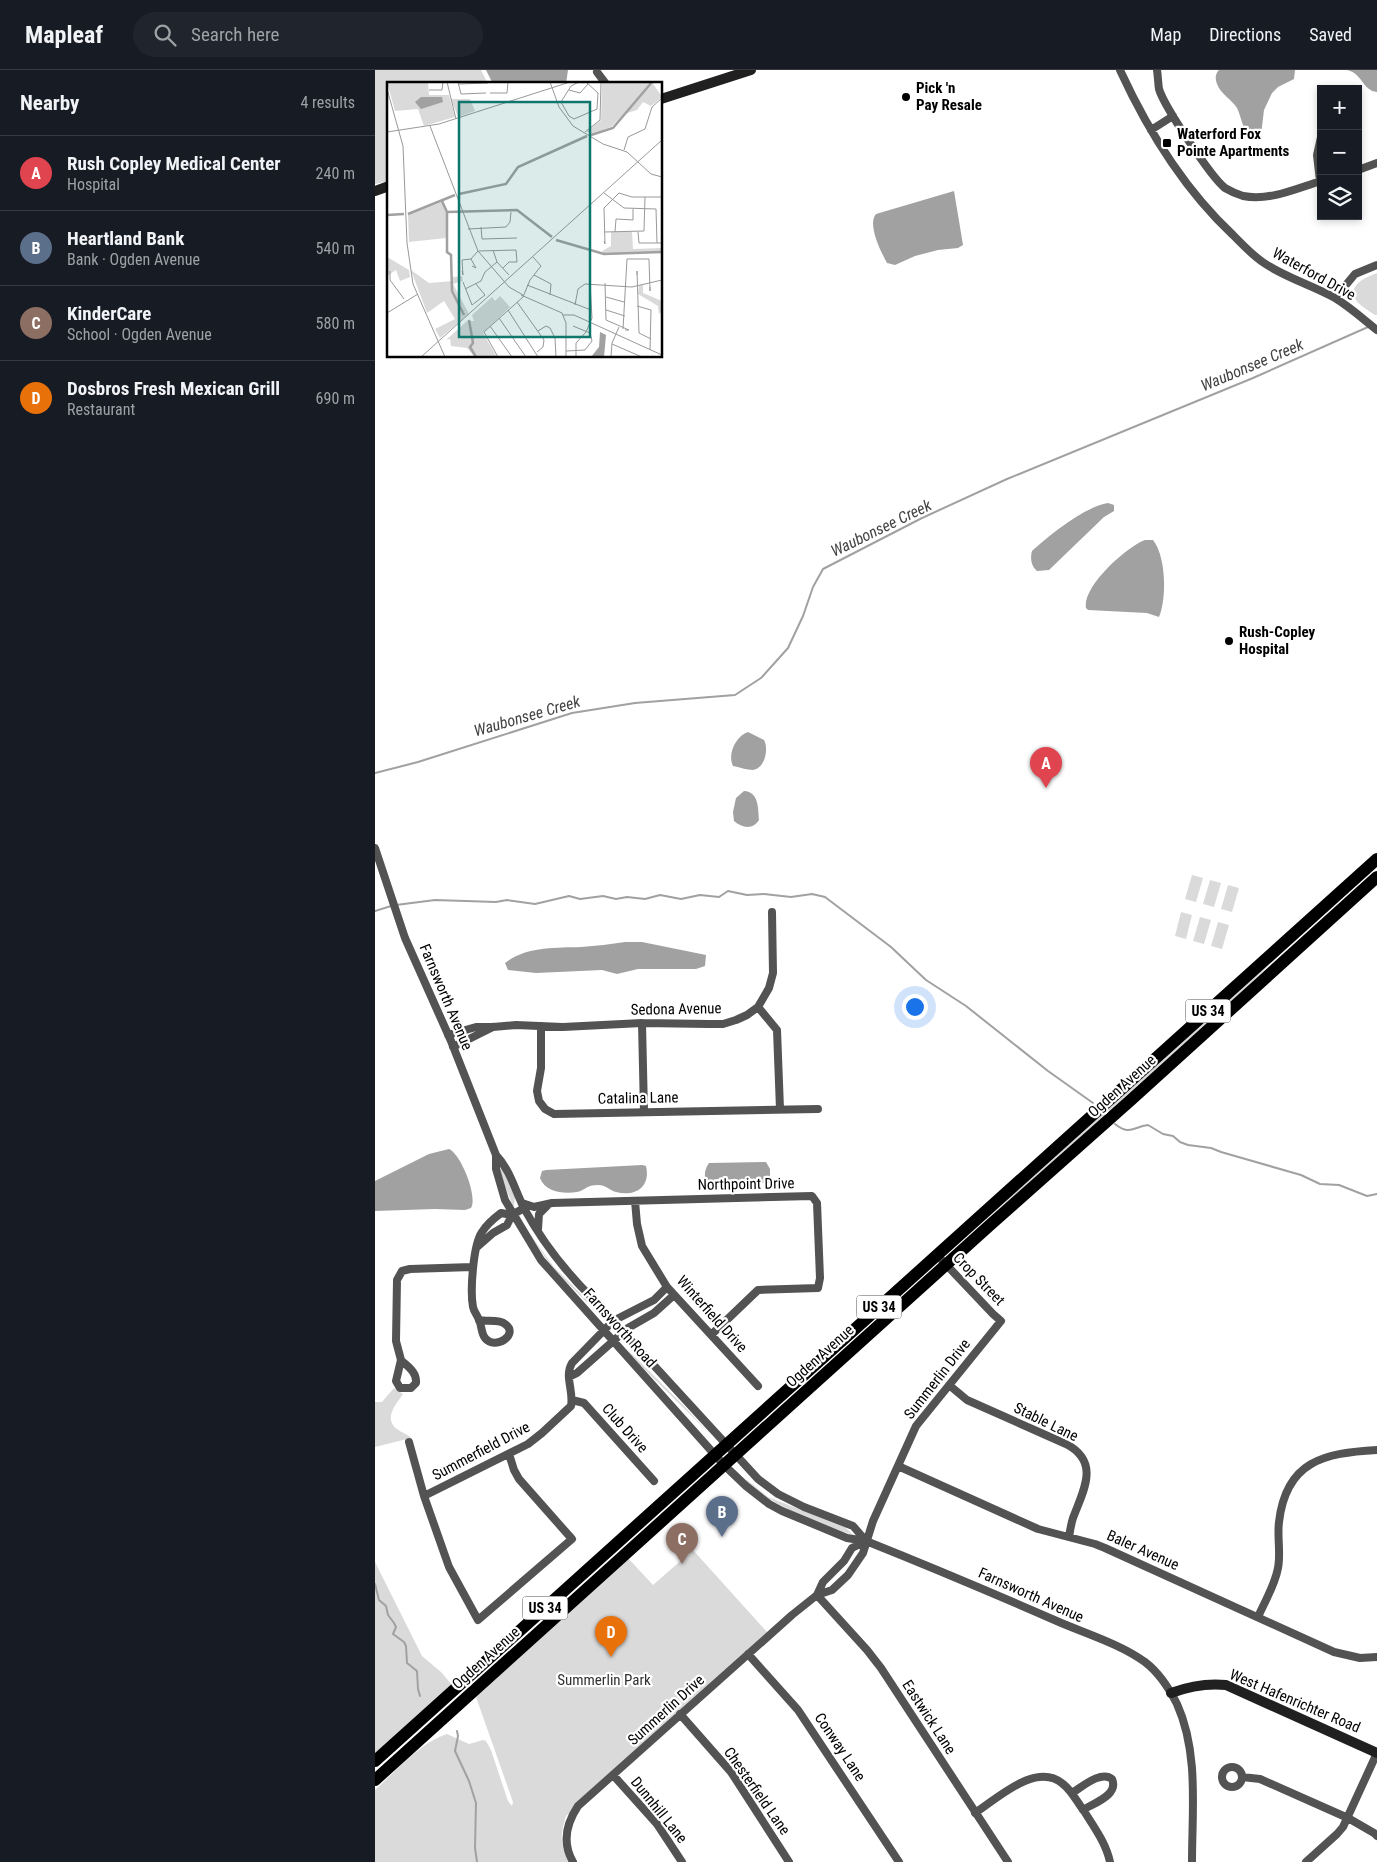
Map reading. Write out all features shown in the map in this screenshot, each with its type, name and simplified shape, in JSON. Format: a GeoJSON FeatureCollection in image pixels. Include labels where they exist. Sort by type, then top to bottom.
{"type":"FeatureCollection","features":[{"type":"Feature","properties":{"kind":"main road","name":"Ogden Avenue"},"geometry":{"type":"LineString","coordinates":[[375,1761],[1377,859]]}},
{"type":"Feature","properties":{"kind":"main road","name":"Ogden Avenue"},"geometry":{"type":"LineString","coordinates":[[375,1780],[947,1264],[1132,1100],[1377,876]]}},
{"type":"Feature","properties":{"kind":"street"},"geometry":{"type":"LineString","coordinates":[[663,97],[751,70]]}},
{"type":"Feature","properties":{"kind":"street","name":"Waterford Drive"},"geometry":{"type":"LineString","coordinates":[[1120,70],[1137,106],[1171,162],[1198,198],[1217,219],[1248,250],[1275,270],[1335,298],[1377,330]]}},
{"type":"Feature","properties":{"kind":"street"},"geometry":{"type":"LineString","coordinates":[[1157,70],[1160,90],[1173,116],[1216,179],[1226,189],[1240,195],[1256,198],[1272,197],[1317,182]]}},
{"type":"Feature","properties":{"kind":"street"},"geometry":{"type":"LineString","coordinates":[[597,71],[605,82]]}},
{"type":"Feature","properties":{"kind":"street"},"geometry":{"type":"LineString","coordinates":[[1151,130],[1173,116]]}},
{"type":"Feature","properties":{"kind":"street"},"geometry":{"type":"LineString","coordinates":[[1362,169],[1377,163]]}},
{"type":"Feature","properties":{"kind":"street"},"geometry":{"type":"LineString","coordinates":[[375,191],[387,187]]}},
{"type":"Feature","properties":{"kind":"street"},"geometry":{"type":"LineString","coordinates":[[1335,298],[1355,274],[1377,265]]}},
{"type":"Feature","properties":{"kind":"street","name":"Farnsworth Avenue"},"geometry":{"type":"LineString","coordinates":[[375,848],[405,938],[448,1035],[496,1155],[496,1169],[505,1200],[512,1214]]}},
{"type":"Feature","properties":{"kind":"street","name":"Sedona Avenue"},"geometry":{"type":"LineString","coordinates":[[448,1035],[471,1027],[493,1028],[516,1025],[563,1027],[643,1022],[723,1024],[747,1015],[757,1007],[769,988],[773,973],[772,912]]}},
{"type":"Feature","properties":{"kind":"street"},"geometry":{"type":"LineString","coordinates":[[757,1007],[777,1030],[780,1109]]}},
{"type":"Feature","properties":{"kind":"street"},"geometry":{"type":"LineString","coordinates":[[643,1022],[644,1112]]}},
{"type":"Feature","properties":{"kind":"street","name":"Catalina Lane"},"geometry":{"type":"LineString","coordinates":[[541,1026],[541,1068],[537,1091],[539,1101],[545,1110],[554,1114],[818,1108]]}},
{"type":"Feature","properties":{"kind":"street","name":"Sedona Avenue"},"geometry":{"type":"LineString","coordinates":[[453,1047],[493,1028]]}},
{"type":"Feature","properties":{"kind":"street","name":"Farnsworth Avenue"},"geometry":{"type":"LineString","coordinates":[[496,1155],[506,1165],[523,1206]]}},
{"type":"Feature","properties":{"kind":"street","name":"Northpoint Drive"},"geometry":{"type":"LineString","coordinates":[[523,1206],[534,1207],[552,1203],[812,1196],[817,1203],[820,1278],[818,1288],[758,1290],[711,1335]]}},
{"type":"Feature","properties":{"kind":"street","name":"Winterfield Drive"},"geometry":{"type":"LineString","coordinates":[[635,1201],[637,1224],[642,1246],[667,1287],[758,1386]]}},
{"type":"Feature","properties":{"kind":"street"},"geometry":{"type":"LineString","coordinates":[[538,1233],[537,1223],[539,1214],[543,1208],[552,1203]]}},
{"type":"Feature","properties":{"kind":"street"},"geometry":{"type":"LineString","coordinates":[[477,1247],[493,1233],[507,1225],[512,1214],[523,1206]]}},
{"type":"Feature","properties":{"kind":"street","name":"Farnsworth Road"},"geometry":{"type":"LineString","coordinates":[[523,1206],[538,1233],[573,1279],[725,1445]]}},
{"type":"Feature","properties":{"kind":"street"},"geometry":{"type":"LineString","coordinates":[[479,1320],[473,1308],[472,1267],[480,1234],[489,1222],[501,1213],[512,1214]]}},
{"type":"Feature","properties":{"kind":"street","name":"Farnsworth Road"},"geometry":{"type":"LineString","coordinates":[[512,1214],[541,1260],[715,1454]]}},
{"type":"Feature","properties":{"kind":"street","name":"Crop Street"},"geometry":{"type":"LineString","coordinates":[[937,1255],[1001,1321]]}},
{"type":"Feature","properties":{"kind":"street"},"geometry":{"type":"LineString","coordinates":[[401,1360],[396,1340],[396,1308],[397,1280],[402,1271],[410,1269],[472,1267]]}},
{"type":"Feature","properties":{"kind":"street"},"geometry":{"type":"LineString","coordinates":[[572,1400],[569,1368],[572,1362],[613,1321],[654,1300],[667,1287]]}},
{"type":"Feature","properties":{"kind":"street"},"geometry":{"type":"LineString","coordinates":[[569,1377],[633,1324],[654,1313],[674,1295]]}},
{"type":"Feature","properties":{"kind":"street","name":"Summerlin Drive"},"geometry":{"type":"LineString","coordinates":[[573,1862],[568,1849],[567,1839],[569,1822],[578,1806],[614,1776],[680,1714],[792,1615],[817,1595],[832,1590],[848,1575],[863,1553],[873,1520],[916,1426],[1001,1321]]}},
{"type":"Feature","properties":{"kind":"street","name":"Stable Lane"},"geometry":{"type":"LineString","coordinates":[[949,1385],[967,1400],[1065,1444],[1079,1454],[1085,1463],[1087,1478],[1072,1521],[1069,1538]]}},
{"type":"Feature","properties":{"kind":"street","name":"Summerfield Drive"},"geometry":{"type":"LineString","coordinates":[[425,1496],[529,1444],[571,1406],[572,1400]]}},
{"type":"Feature","properties":{"kind":"street","name":"Club Drive"},"geometry":{"type":"LineString","coordinates":[[572,1400],[584,1403],[654,1481]]}},
{"type":"Feature","properties":{"kind":"street"},"geometry":{"type":"LineString","coordinates":[[409,1442],[449,1567],[477,1620],[573,1539],[519,1479],[509,1454]]}},
{"type":"Feature","properties":{"kind":"street","name":"Farnsworth Avenue"},"geometry":{"type":"LineString","coordinates":[[725,1445],[768,1488],[804,1506],[853,1526],[866,1541]]}},
{"type":"Feature","properties":{"kind":"street"},"geometry":{"type":"LineString","coordinates":[[1258,1617],[1279,1566],[1281,1509],[1284,1497],[1291,1485],[1307,1466],[1320,1458],[1347,1452],[1377,1450]]}},
{"type":"Feature","properties":{"kind":"street","name":"Farnsworth Avenue"},"geometry":{"type":"LineString","coordinates":[[715,1454],[749,1489],[781,1511],[847,1538],[866,1541],[957,1578],[1124,1650],[1151,1668],[1171,1693],[1183,1719],[1191,1756],[1193,1862]]}},
{"type":"Feature","properties":{"kind":"street","name":"Baler Avenue"},"geometry":{"type":"LineString","coordinates":[[898,1466],[1037,1529],[1105,1548],[1334,1652],[1351,1657],[1377,1657]]}},
{"type":"Feature","properties":{"kind":"street","name":"Summerlin Drive"},"geometry":{"type":"LineString","coordinates":[[817,1595],[823,1582],[844,1561],[852,1548],[866,1541]]}},
{"type":"Feature","properties":{"kind":"street","name":"Eastwick Lane"},"geometry":{"type":"LineString","coordinates":[[817,1595],[867,1650],[1008,1862]]}},
{"type":"Feature","properties":{"kind":"street","name":"Conway Lane"},"geometry":{"type":"LineString","coordinates":[[748,1654],[798,1710],[899,1862]]}},
{"type":"Feature","properties":{"kind":"street","name":"West Hafenrichter Road"},"geometry":{"type":"LineString","coordinates":[[1171,1693],[1194,1685],[1226,1686],[1377,1753]]}},
{"type":"Feature","properties":{"kind":"street","name":"Chesterfield Lane"},"geometry":{"type":"LineString","coordinates":[[680,1714],[731,1772],[789,1862]]}},
{"type":"Feature","properties":{"kind":"street"},"geometry":{"type":"LineString","coordinates":[[1306,1862],[1337,1834],[1347,1818],[1377,1753]]}},
{"type":"Feature","properties":{"kind":"street","name":"Dunnhill Lane"},"geometry":{"type":"LineString","coordinates":[[614,1776],[657,1824],[683,1862]]}},
{"type":"Feature","properties":{"kind":"street"},"geometry":{"type":"LineString","coordinates":[[975,1813],[1036,1776],[1055,1778],[1072,1793],[1104,1845],[1110,1862]]}},
{"type":"Feature","properties":{"kind":"street"},"geometry":{"type":"LineString","coordinates":[[1072,1793],[1098,1778],[1106,1776],[1112,1780],[1114,1786],[1111,1793],[1083,1810]]}},
{"type":"Feature","properties":{"kind":"street"},"geometry":{"type":"LineString","coordinates":[[1242,1777],[1260,1779],[1347,1818],[1377,1836]]}},
{"type":"Feature","properties":{"kind":"green space"},"geometry":{"type":"Polygon","coordinates":[[[375,70],[481,70],[487,82],[387,82],[387,181],[375,184],[375,70]]]}},
{"type":"Feature","properties":{"kind":"green space"},"geometry":{"type":"Polygon","coordinates":[[[1377,273],[1377,315],[1375,315],[1356,300],[1354,290],[1359,282],[1377,273]]]}},
{"type":"Feature","properties":{"kind":"green space"},"geometry":{"type":"Polygon","coordinates":[[[1192,875],[1203,878],[1196,902],[1185,899],[1192,875]]]}},
{"type":"Feature","properties":{"kind":"green space"},"geometry":{"type":"Polygon","coordinates":[[[1210,880],[1221,883],[1214,907],[1203,904],[1210,880]]]}},
{"type":"Feature","properties":{"kind":"green space"},"geometry":{"type":"Polygon","coordinates":[[[1228,885],[1239,888],[1232,912],[1221,909],[1228,885]]]}},
{"type":"Feature","properties":{"kind":"green space"},"geometry":{"type":"Polygon","coordinates":[[[1181,912],[1192,915],[1186,939],[1175,936],[1181,912]]]}},
{"type":"Feature","properties":{"kind":"green space"},"geometry":{"type":"Polygon","coordinates":[[[1200,917],[1211,920],[1204,944],[1193,941],[1200,917]]]}},
{"type":"Feature","properties":{"kind":"green space"},"geometry":{"type":"Polygon","coordinates":[[[1218,922],[1229,925],[1222,949],[1211,946],[1218,922]]]}},
{"type":"Feature","properties":{"kind":"green space"},"geometry":{"type":"Polygon","coordinates":[[[1292,942],[1243,991],[995,1213],[1042,1166],[1292,942]]]}},
{"type":"Feature","properties":{"kind":"green space"},"geometry":{"type":"Polygon","coordinates":[[[499,1167],[503,1168],[515,1197],[513,1206],[498,1170],[499,1167]]]}},
{"type":"Feature","properties":{"kind":"green space"},"geometry":{"type":"Polygon","coordinates":[[[525,1227],[553,1266],[598,1311],[603,1319],[551,1266],[525,1227]]]}},
{"type":"Feature","properties":{"kind":"green space"},"geometry":{"type":"Polygon","coordinates":[[[624,1346],[681,1403],[709,1433],[640,1365],[624,1346]]]}},
{"type":"Feature","properties":{"kind":"green space"},"geometry":{"type":"Polygon","coordinates":[[[394,1388],[403,1394],[392,1412],[391,1421],[397,1429],[411,1438],[375,1447],[375,1402],[382,1402],[394,1388]]]}},
{"type":"Feature","properties":{"kind":"green space"},"geometry":{"type":"Polygon","coordinates":[[[747,1480],[768,1497],[845,1527],[853,1535],[784,1507],[758,1491],[746,1482],[747,1480]]]}},
{"type":"Feature","properties":{"kind":"green space","name":"Summerlin Park"},"geometry":{"type":"Polygon","coordinates":[[[693,1550],[767,1632],[566,1816],[562,1839],[563,1849],[568,1862],[375,1862],[375,1790],[418,1750],[437,1738],[447,1734],[469,1744],[483,1740],[486,1741],[491,1750],[508,1801],[512,1806],[513,1802],[476,1697],[628,1558],[653,1585],[693,1550]]]}},
{"type":"Feature","properties":{"kind":"green space"},"geometry":{"type":"Polygon","coordinates":[[[375,1562],[422,1656],[441,1672],[452,1685],[375,1754],[375,1562]]]}},
{"type":"Feature","properties":{"kind":"shaded area"},"geometry":{"type":"Polygon","coordinates":[[[486,70],[568,70],[566,82],[492,82],[486,70]]]}},
{"type":"Feature","properties":{"kind":"shaded area"},"geometry":{"type":"Polygon","coordinates":[[[1219,70],[1295,70],[1294,79],[1278,87],[1272,93],[1264,110],[1261,135],[1253,137],[1246,131],[1237,108],[1217,84],[1216,77],[1219,70]]]}},
{"type":"Feature","properties":{"kind":"shaded area"},"geometry":{"type":"Polygon","coordinates":[[[1347,70],[1377,70],[1377,92],[1369,89],[1356,75],[1347,70]]]}},
{"type":"Feature","properties":{"kind":"shaded area"},"geometry":{"type":"Polygon","coordinates":[[[954,191],[963,245],[958,248],[938,250],[915,256],[895,265],[887,263],[874,231],[873,224],[876,214],[954,191]]]}},
{"type":"Feature","properties":{"kind":"shaded area"},"geometry":{"type":"Polygon","coordinates":[[[1108,503],[1114,505],[1114,511],[1104,517],[1049,570],[1037,571],[1033,567],[1031,562],[1032,551],[1078,516],[1108,503]]]}},
{"type":"Feature","properties":{"kind":"shaded area"},"geometry":{"type":"Polygon","coordinates":[[[1145,540],[1153,540],[1161,556],[1163,566],[1164,589],[1162,609],[1159,617],[1147,613],[1088,610],[1086,608],[1087,599],[1098,579],[1117,559],[1145,540]]]}},
{"type":"Feature","properties":{"kind":"shaded area"},"geometry":{"type":"Polygon","coordinates":[[[748,732],[764,740],[766,748],[763,762],[757,769],[753,770],[733,766],[731,761],[736,741],[748,732]]]}},
{"type":"Feature","properties":{"kind":"shaded area"},"geometry":{"type":"Polygon","coordinates":[[[744,791],[753,794],[758,806],[759,820],[751,827],[740,825],[734,821],[733,812],[736,798],[744,791]]]}},
{"type":"Feature","properties":{"kind":"shaded area"},"geometry":{"type":"Polygon","coordinates":[[[625,942],[642,942],[706,955],[705,966],[696,969],[638,969],[617,974],[602,970],[536,973],[508,970],[505,963],[523,953],[542,949],[587,947],[625,942]]]}},
{"type":"Feature","properties":{"kind":"shaded area"},"geometry":{"type":"Polygon","coordinates":[[[449,1149],[458,1159],[467,1176],[473,1203],[471,1208],[465,1210],[375,1211],[375,1181],[429,1154],[449,1149]]]}},
{"type":"Feature","properties":{"kind":"shaded area"},"geometry":{"type":"Polygon","coordinates":[[[766,1162],[770,1169],[770,1176],[764,1183],[739,1182],[716,1187],[709,1186],[705,1177],[709,1163],[766,1162]]]}},
{"type":"Feature","properties":{"kind":"shaded area"},"geometry":{"type":"Polygon","coordinates":[[[646,1166],[647,1173],[644,1185],[635,1192],[629,1193],[616,1192],[598,1185],[577,1192],[560,1192],[550,1189],[542,1183],[540,1178],[542,1171],[546,1170],[646,1166]]]}},
{"type":"Feature","properties":{"kind":"waterway","name":"Waubonsee Creek"},"geometry":{"type":"LineString","coordinates":[[375,773],[418,762],[572,713],[635,703],[735,695],[761,678],[788,648],[803,616],[813,587],[823,569],[922,518],[1007,479],[1253,378],[1368,327]]}},
{"type":"Feature","properties":{"kind":"waterway"},"geometry":{"type":"LineString","coordinates":[[396,905],[435,900],[496,902],[507,900],[535,904],[569,896],[580,899],[603,896],[616,899],[627,897],[645,899],[660,895],[681,899],[700,895],[719,897],[728,891],[747,895],[764,894],[791,897],[812,894],[825,897],[891,947],[926,980],[966,1006],[1048,1071],[1093,1103]]}},
{"type":"Feature","properties":{"kind":"waterway"},"geometry":{"type":"LineString","coordinates":[[375,911],[391,906]]}},
{"type":"Feature","properties":{"kind":"waterway"},"geometry":{"type":"LineString","coordinates":[[1115,1124],[1124,1130],[1148,1125],[1188,1145],[1211,1148],[1301,1175],[1320,1184],[1339,1185],[1367,1196],[1377,1194]]}},
{"type":"Feature","properties":{"kind":"waterway"},"geometry":{"type":"LineString","coordinates":[[375,1584],[379,1600],[386,1606],[388,1615],[396,1627],[393,1634],[404,1642],[407,1663],[417,1671],[420,1696]]}},
{"type":"Feature","properties":{"kind":"waterway"},"geometry":{"type":"LineString","coordinates":[[457,1731],[455,1751],[469,1781],[476,1803],[475,1848],[477,1862]]}},
{"type":"Feature","properties":{"kind":"place","name":"Pick 'n Pay Resale"},"geometry":{"type":"Point","coordinates":[906,97]}},
{"type":"Feature","properties":{"kind":"place","name":"Waterford Fox Pointe Apartments"},"geometry":{"type":"Point","coordinates":[1167,143]}},
{"type":"Feature","properties":{"kind":"place","name":"Rush-Copley Hospital"},"geometry":{"type":"Point","coordinates":[1229,641]}},
{"type":"Feature","properties":{"kind":"place","name":"Rush Copley Medical Center"},"geometry":{"type":"Point","coordinates":[1046,788]}},
{"type":"Feature","properties":{"kind":"place","name":"Heartland Bank"},"geometry":{"type":"Point","coordinates":[722,1537]}},
{"type":"Feature","properties":{"kind":"place","name":"KinderCare"},"geometry":{"type":"Point","coordinates":[682,1564]}},
{"type":"Feature","properties":{"kind":"place","name":"Dosbros Fresh Mexican Grill"},"geometry":{"type":"Point","coordinates":[611,1657]}}]}
